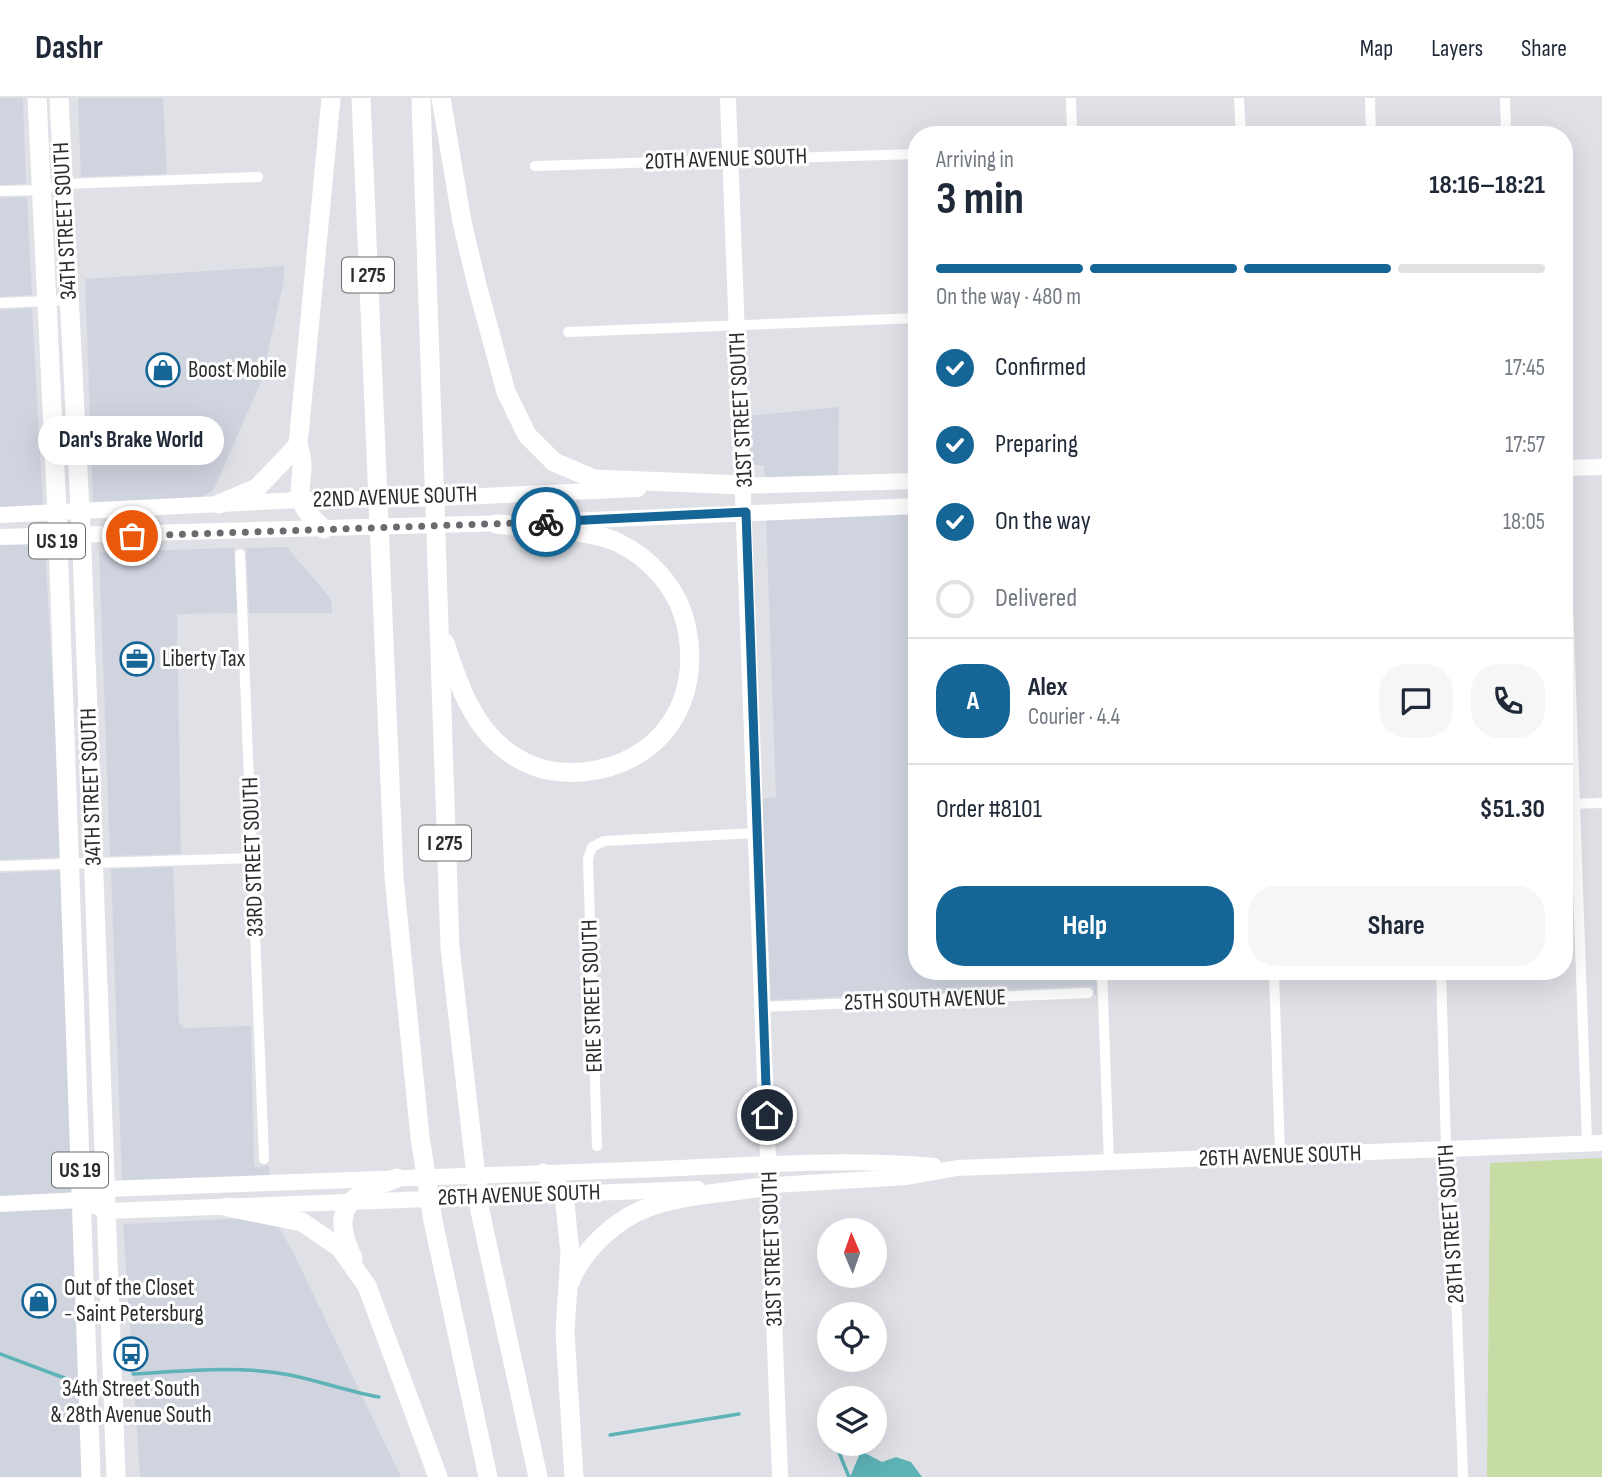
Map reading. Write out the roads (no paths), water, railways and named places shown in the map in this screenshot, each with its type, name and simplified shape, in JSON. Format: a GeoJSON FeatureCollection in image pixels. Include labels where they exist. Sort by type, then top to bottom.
{"type":"FeatureCollection","features":[{"type":"Feature","properties":{"kind":"highway","name":"34TH STREET SOUTH"},"geometry":{"type":"LineString","coordinates":[[37,98],[57,510],[91,1477]]}},
{"type":"Feature","properties":{"kind":"highway","name":"34TH STREET SOUTH"},"geometry":{"type":"LineString","coordinates":[[59,98],[80,509],[116,1477]]}},
{"type":"Feature","properties":{"kind":"highway"},"geometry":{"type":"LineString","coordinates":[[324,529],[310,517],[299,500],[298,445],[331,98]]}},
{"type":"Feature","properties":{"kind":"highway","name":"I 275"},"geometry":{"type":"LineString","coordinates":[[361,98],[394,877],[403,999],[433,1221],[488,1477]]}},
{"type":"Feature","properties":{"kind":"highway","name":"I 275"},"geometry":{"type":"LineString","coordinates":[[421,98],[450,947],[480,1211],[538,1477]]}},
{"type":"Feature","properties":{"kind":"highway"},"geometry":{"type":"LineString","coordinates":[[441,98],[462,222],[477,285],[506,392],[527,435],[554,462],[594,480],[744,485]]}},
{"type":"Feature","properties":{"kind":"highway"},"geometry":{"type":"LineString","coordinates":[[219,504],[257,488],[298,445]]}},
{"type":"Feature","properties":{"kind":"highway"},"geometry":{"type":"LineString","coordinates":[[438,622],[460,690],[486,732],[506,751],[544,771],[593,771],[614,767],[639,756],[656,741],[681,706],[692,666],[690,641],[682,608],[672,588],[656,570],[617,542],[596,536],[496,524]]}},
{"type":"Feature","properties":{"kind":"highway"},"geometry":{"type":"LineString","coordinates":[[543,1173],[554,1180],[565,1194],[570,1253],[564,1307],[574,1477]]}},
{"type":"Feature","properties":{"kind":"highway"},"geometry":{"type":"LineString","coordinates":[[397,1178],[360,1193],[349,1201],[342,1217],[344,1238],[367,1286],[438,1477]]}},
{"type":"Feature","properties":{"kind":"highway"},"geometry":{"type":"LineString","coordinates":[[564,1307],[571,1279],[586,1254],[605,1234],[624,1221],[651,1206],[770,1186]]}},
{"type":"Feature","properties":{"kind":"highway"},"geometry":{"type":"LineString","coordinates":[[227,1207],[302,1222],[340,1248],[367,1286]]}},
{"type":"Feature","properties":{"kind":"main road","name":"31ST STREET SOUTH"},"geometry":{"type":"LineString","coordinates":[[729,98],[780,1477]]}},
{"type":"Feature","properties":{"kind":"main road"},"geometry":{"type":"LineString","coordinates":[[1573,468],[1602,467]]}},
{"type":"Feature","properties":{"kind":"main road","name":"22ND AVENUE SOUTH"},"geometry":{"type":"LineString","coordinates":[[0,515],[57,510],[299,500],[412,499],[908,481]]}},
{"type":"Feature","properties":{"kind":"main road","name":"22ND AVENUE SOUTH"},"geometry":{"type":"LineString","coordinates":[[0,537],[496,524],[908,506]]}},
{"type":"Feature","properties":{"kind":"main road","name":"26TH AVENUE SOUTH"},"geometry":{"type":"LineString","coordinates":[[0,1204],[81,1200],[105,1189],[397,1178],[769,1166],[905,1164],[957,1168],[1594,1144]]}},
{"type":"Feature","properties":{"kind":"main road","name":"26TH AVENUE SOUTH"},"geometry":{"type":"LineString","coordinates":[[81,1200],[107,1211],[227,1207],[770,1186],[907,1177],[957,1168]]}},
{"type":"Feature","properties":{"kind":"street"},"geometry":{"type":"LineString","coordinates":[[1071,98],[1073,126]]}},
{"type":"Feature","properties":{"kind":"street"},"geometry":{"type":"LineString","coordinates":[[1240,98],[1241,126]]}},
{"type":"Feature","properties":{"kind":"street"},"geometry":{"type":"LineString","coordinates":[[1370,98],[1371,126]]}},
{"type":"Feature","properties":{"kind":"street"},"geometry":{"type":"LineString","coordinates":[[1505,98],[1506,126]]}},
{"type":"Feature","properties":{"kind":"street","name":"20TH AVENUE SOUTH"},"geometry":{"type":"LineString","coordinates":[[535,166],[908,154]]}},
{"type":"Feature","properties":{"kind":"street"},"geometry":{"type":"LineString","coordinates":[[0,191],[41,190],[63,184],[258,177]]}},
{"type":"Feature","properties":{"kind":"street"},"geometry":{"type":"LineString","coordinates":[[0,303],[68,300]]}},
{"type":"Feature","properties":{"kind":"street"},"geometry":{"type":"LineString","coordinates":[[568,332],[736,323],[908,318]]}},
{"type":"Feature","properties":{"kind":"street","name":"33RD STREET SOUTH"},"geometry":{"type":"LineString","coordinates":[[240,554],[264,1159]]}},
{"type":"Feature","properties":{"kind":"street"},"geometry":{"type":"LineString","coordinates":[[1573,804],[1602,803]]}},
{"type":"Feature","properties":{"kind":"street","name":"ERIE STREET SOUTH"},"geometry":{"type":"LineString","coordinates":[[597,1146],[588,859],[592,846],[604,841],[756,833]]}},
{"type":"Feature","properties":{"kind":"street"},"geometry":{"type":"LineString","coordinates":[[0,866],[254,858]]}},
{"type":"Feature","properties":{"kind":"street"},"geometry":{"type":"LineString","coordinates":[[1573,858],[1594,1144]]}},
{"type":"Feature","properties":{"kind":"street"},"geometry":{"type":"LineString","coordinates":[[1102,980],[1109,1162]]}},
{"type":"Feature","properties":{"kind":"street"},"geometry":{"type":"LineString","coordinates":[[1274,980],[1280,1156]]}},
{"type":"Feature","properties":{"kind":"street","name":"28TH STREET SOUTH"},"geometry":{"type":"LineString","coordinates":[[1441,980],[1446,1149],[1458,1328],[1463,1477]]}},
{"type":"Feature","properties":{"kind":"street","name":"25TH SOUTH AVENUE"},"geometry":{"type":"LineString","coordinates":[[762,1007],[1088,993]]}},
{"type":"Feature","properties":{"kind":"water"},"geometry":{"type":"Polygon","coordinates":[[[859,1456],[871,1456],[882,1462],[896,1457],[911,1462],[922,1477],[850,1477],[859,1456]]]}},
{"type":"Feature","properties":{"kind":"waterway"},"geometry":{"type":"LineString","coordinates":[[0,1354],[67,1379]]}},
{"type":"Feature","properties":{"kind":"waterway"},"geometry":{"type":"LineString","coordinates":[[133,1374],[251,1370],[301,1377],[379,1397]]}},
{"type":"Feature","properties":{"kind":"waterway"},"geometry":{"type":"LineString","coordinates":[[610,1435],[739,1414]]}},
{"type":"Feature","properties":{"kind":"waterway"},"geometry":{"type":"LineString","coordinates":[[840,1456],[849,1477]]}},
{"type":"Feature","properties":{"kind":"place","name":"Boost Mobile"},"geometry":{"type":"Point","coordinates":[163,370]}},
{"type":"Feature","properties":{"kind":"place","name":"Dan's Brake World"},"geometry":{"type":"Point","coordinates":[132,536]}},
{"type":"Feature","properties":{"kind":"place","name":"Liberty Tax"},"geometry":{"type":"Point","coordinates":[137,659]}},
{"type":"Feature","properties":{"kind":"place","name":"Out of the Closet - Saint Petersburg"},"geometry":{"type":"Point","coordinates":[39,1301]}},
{"type":"Feature","properties":{"kind":"place","name":"34th Street South & 28th Avenue South"},"geometry":{"type":"Point","coordinates":[131,1354]}}]}
